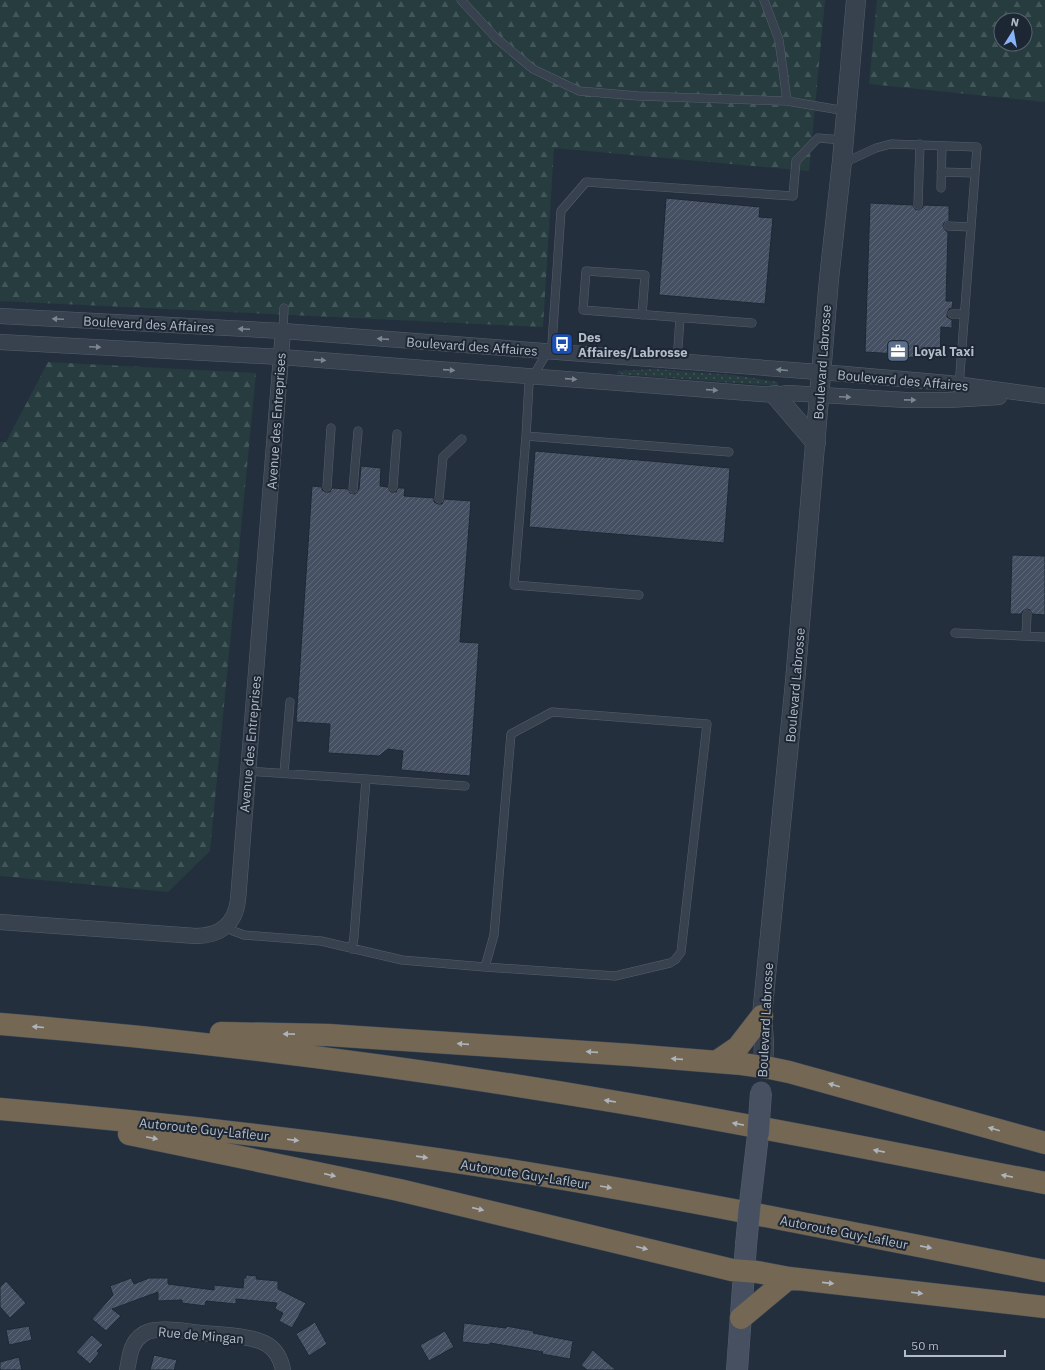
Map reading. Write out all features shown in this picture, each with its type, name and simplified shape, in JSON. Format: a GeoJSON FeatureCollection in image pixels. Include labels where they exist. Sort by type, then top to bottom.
{"type":"FeatureCollection","features":[{"type":"Feature","properties":{"kind":"highway"},"geometry":{"type":"LineString","coordinates":[[716,1062],[738,1047],[762,1016]]}},
{"type":"Feature","properties":{"kind":"highway"},"geometry":{"type":"LineString","coordinates":[[0,1024],[75,1030],[325,1058],[555,1092],[720,1121],[1045,1183]]}},
{"type":"Feature","properties":{"kind":"highway"},"geometry":{"type":"LineString","coordinates":[[75,1030],[328,1035],[763,1066],[1045,1143]]}},
{"type":"Feature","properties":{"kind":"highway"},"geometry":{"type":"LineString","coordinates":[[9,1110],[314,1172],[492,1212],[720,1267],[789,1278],[1045,1307]]}},
{"type":"Feature","properties":{"kind":"highway","name":"Autoroute Guy-Lafleur"},"geometry":{"type":"LineString","coordinates":[[9,1110],[143,1122],[251,1134],[497,1168],[718,1208],[1045,1271]]}},
{"type":"Feature","properties":{"kind":"highway"},"geometry":{"type":"LineString","coordinates":[[741,1318],[789,1278]]}},
{"type":"Feature","properties":{"kind":"main road","name":"Boulevard Labrosse"},"geometry":{"type":"LineString","coordinates":[[737,1370],[746,1245],[763,1066]]}},
{"type":"Feature","properties":{"kind":"street","name":"Boulevard Labrosse"},"geometry":{"type":"LineString","coordinates":[[763,1066],[764,1043],[762,1016],[788,763],[829,279],[842,161],[856,0]]}},
{"type":"Feature","properties":{"kind":"street","name":"Boulevard des Affaires"},"geometry":{"type":"LineString","coordinates":[[0,316],[283,331],[821,373],[959,392],[1042,395]]}},
{"type":"Feature","properties":{"kind":"street","name":"Avenue des Entreprises"},"geometry":{"type":"LineString","coordinates":[[226,926],[233,917],[237,907],[283,331]]}},
{"type":"Feature","properties":{"kind":"street","name":"Boulevard des Affaires"},"geometry":{"type":"LineString","coordinates":[[0,342],[281,357],[775,395],[788,393],[899,400],[959,392]]}},
{"type":"Feature","properties":{"kind":"street"},"geometry":{"type":"LineString","coordinates":[[775,395],[816,443]]}},
{"type":"Feature","properties":{"kind":"street"},"geometry":{"type":"LineString","coordinates":[[0,922],[196,936],[217,933],[226,926]]}},
{"type":"Feature","properties":{"kind":"street","name":"Rue de Mingan"},"geometry":{"type":"LineString","coordinates":[[127,1370],[131,1352],[142,1334],[150,1331],[165,1329],[261,1341],[278,1354],[283,1370]]}},
{"type":"Feature","properties":{"kind":"lane"},"geometry":{"type":"LineString","coordinates":[[461,0],[496,38],[533,69],[579,91],[638,96],[787,101],[846,111]]}},
{"type":"Feature","properties":{"kind":"lane"},"geometry":{"type":"LineString","coordinates":[[764,0],[779,40],[787,101]]}},
{"type":"Feature","properties":{"kind":"lane"},"geometry":{"type":"LineString","coordinates":[[639,595],[514,585],[529,383],[552,344],[561,211],[586,182],[793,196],[796,161],[818,138],[843,140]]}},
{"type":"Feature","properties":{"kind":"lane"},"geometry":{"type":"LineString","coordinates":[[842,161],[850,160],[876,148],[891,144],[977,147],[959,392]]}},
{"type":"Feature","properties":{"kind":"lane"},"geometry":{"type":"LineString","coordinates":[[918,205],[920,144]]}},
{"type":"Feature","properties":{"kind":"lane"},"geometry":{"type":"LineString","coordinates":[[941,188],[942,146]]}},
{"type":"Feature","properties":{"kind":"lane"},"geometry":{"type":"LineString","coordinates":[[941,172],[975,173]]}},
{"type":"Feature","properties":{"kind":"lane"},"geometry":{"type":"LineString","coordinates":[[948,226],[971,227]]}},
{"type":"Feature","properties":{"kind":"lane"},"geometry":{"type":"LineString","coordinates":[[642,315],[645,275],[586,271],[583,310],[642,315],[680,318],[752,323]]}},
{"type":"Feature","properties":{"kind":"lane"},"geometry":{"type":"LineString","coordinates":[[283,331],[284,308]]}},
{"type":"Feature","properties":{"kind":"lane"},"geometry":{"type":"LineString","coordinates":[[952,314],[965,314]]}},
{"type":"Feature","properties":{"kind":"lane"},"geometry":{"type":"LineString","coordinates":[[677,362],[680,318]]}},
{"type":"Feature","properties":{"kind":"lane"},"geometry":{"type":"LineString","coordinates":[[327,487],[331,428]]}},
{"type":"Feature","properties":{"kind":"lane"},"geometry":{"type":"LineString","coordinates":[[353,489],[358,431]]}},
{"type":"Feature","properties":{"kind":"lane"},"geometry":{"type":"LineString","coordinates":[[393,487],[397,434]]}},
{"type":"Feature","properties":{"kind":"lane"},"geometry":{"type":"LineString","coordinates":[[526,436],[729,452]]}},
{"type":"Feature","properties":{"kind":"lane"},"geometry":{"type":"LineString","coordinates":[[439,499],[443,457],[462,439]]}},
{"type":"Feature","properties":{"kind":"lane"},"geometry":{"type":"LineString","coordinates":[[1026,636],[1027,614]]}},
{"type":"Feature","properties":{"kind":"lane"},"geometry":{"type":"LineString","coordinates":[[954,633],[1045,637]]}},
{"type":"Feature","properties":{"kind":"lane"},"geometry":{"type":"LineString","coordinates":[[284,773],[290,702]]}},
{"type":"Feature","properties":{"kind":"lane"},"geometry":{"type":"LineString","coordinates":[[226,926],[233,931],[244,935],[309,940],[402,960],[615,976],[670,963],[675,960],[681,952],[706,724],[552,712],[511,734],[494,936],[485,966]]}},
{"type":"Feature","properties":{"kind":"lane"},"geometry":{"type":"LineString","coordinates":[[248,771],[465,786]]}},
{"type":"Feature","properties":{"kind":"lane"},"geometry":{"type":"LineString","coordinates":[[352,949],[366,779]]}},
{"type":"Feature","properties":{"kind":"green space"},"geometry":{"type":"Polygon","coordinates":[[[0,0],[825,0],[809,171],[554,148],[543,327],[0,301],[0,0]]]}},
{"type":"Feature","properties":{"kind":"green space"},"geometry":{"type":"Polygon","coordinates":[[[877,0],[1045,0],[1045,102],[869,84],[877,0]]]}},
{"type":"Feature","properties":{"kind":"green space"},"geometry":{"type":"Polygon","coordinates":[[[48,362],[256,373],[210,851],[168,892],[0,876],[0,442],[6,442],[48,362]]]}},
{"type":"Feature","properties":{"kind":"green space"},"geometry":{"type":"Polygon","coordinates":[[[655,369],[733,375],[778,382],[778,386],[617,374],[618,371],[655,369]]]}},
{"type":"Feature","properties":{"kind":"building"},"geometry":{"type":"Polygon","coordinates":[[[666,198],[760,207],[759,217],[773,218],[765,304],[659,295],[666,198]]]}},
{"type":"Feature","properties":{"kind":"building"},"geometry":{"type":"Polygon","coordinates":[[[870,203],[913,205],[915,209],[918,210],[924,205],[949,206],[949,221],[944,223],[943,226],[948,232],[946,301],[953,301],[952,308],[949,309],[947,314],[947,317],[952,320],[952,328],[941,327],[940,358],[896,357],[897,354],[865,352],[870,203]]]}},
{"type":"Feature","properties":{"kind":"building"},"geometry":{"type":"Polygon","coordinates":[[[535,451],[730,468],[724,543],[529,527],[535,451]]]}},
{"type":"Feature","properties":{"kind":"building"},"geometry":{"type":"Polygon","coordinates":[[[361,466],[381,468],[380,486],[388,487],[392,492],[396,492],[398,488],[405,488],[404,496],[434,498],[434,502],[438,504],[442,504],[444,499],[471,501],[460,642],[479,643],[470,776],[401,770],[403,751],[388,749],[379,756],[328,753],[330,724],[296,722],[312,486],[322,487],[322,490],[326,492],[330,492],[332,488],[348,489],[350,493],[355,494],[359,489],[361,466]]]}},
{"type":"Feature","properties":{"kind":"building"},"geometry":{"type":"Polygon","coordinates":[[[1012,555],[1045,556],[1045,615],[1032,614],[1030,610],[1027,609],[1021,614],[1010,614],[1012,555]]]}},
{"type":"Feature","properties":{"kind":"building"},"geometry":{"type":"Polygon","coordinates":[[[246,1275],[257,1276],[256,1279],[278,1281],[278,1289],[306,1303],[292,1328],[279,1321],[283,1313],[275,1309],[277,1303],[236,1299],[236,1304],[206,1301],[205,1306],[182,1303],[182,1300],[158,1301],[158,1292],[112,1309],[121,1316],[106,1331],[92,1319],[113,1295],[110,1286],[131,1278],[134,1284],[149,1278],[168,1278],[168,1284],[214,1290],[214,1285],[243,1288],[244,1278],[246,1278],[246,1275]]]}},
{"type":"Feature","properties":{"kind":"building"},"geometry":{"type":"Polygon","coordinates":[[[6,1281],[26,1303],[10,1318],[0,1307],[0,1287],[6,1281]]]}},
{"type":"Feature","properties":{"kind":"building"},"geometry":{"type":"Polygon","coordinates":[[[315,1322],[327,1344],[309,1356],[296,1334],[315,1322]]]}},
{"type":"Feature","properties":{"kind":"building"},"geometry":{"type":"Polygon","coordinates":[[[464,1323],[506,1328],[506,1326],[534,1331],[533,1333],[573,1341],[570,1359],[542,1354],[543,1352],[490,1343],[490,1345],[462,1342],[464,1323]]]}},
{"type":"Feature","properties":{"kind":"building"},"geometry":{"type":"Polygon","coordinates":[[[29,1326],[32,1340],[9,1345],[6,1330],[29,1326]]]}},
{"type":"Feature","properties":{"kind":"building"},"geometry":{"type":"Polygon","coordinates":[[[445,1331],[454,1347],[429,1361],[420,1345],[445,1331]]]}},
{"type":"Feature","properties":{"kind":"building"},"geometry":{"type":"Polygon","coordinates":[[[92,1335],[103,1345],[97,1351],[99,1353],[90,1364],[76,1352],[92,1335]]]}},
{"type":"Feature","properties":{"kind":"building"},"geometry":{"type":"Polygon","coordinates":[[[593,1350],[616,1370],[587,1370],[581,1365],[593,1350]]]}},
{"type":"Feature","properties":{"kind":"building"},"geometry":{"type":"Polygon","coordinates":[[[154,1355],[177,1360],[174,1370],[150,1370],[154,1355]]]}},
{"type":"Feature","properties":{"kind":"building"},"geometry":{"type":"Polygon","coordinates":[[[19,1357],[22,1370],[0,1370],[0,1362],[19,1357]]]}},
{"type":"Feature","properties":{"kind":"place","name":"Des Affaires/Labrosse"},"geometry":{"type":"Point","coordinates":[562,344]}},
{"type":"Feature","properties":{"kind":"place","name":"Loyal Taxi"},"geometry":{"type":"Point","coordinates":[898,351]}}]}
